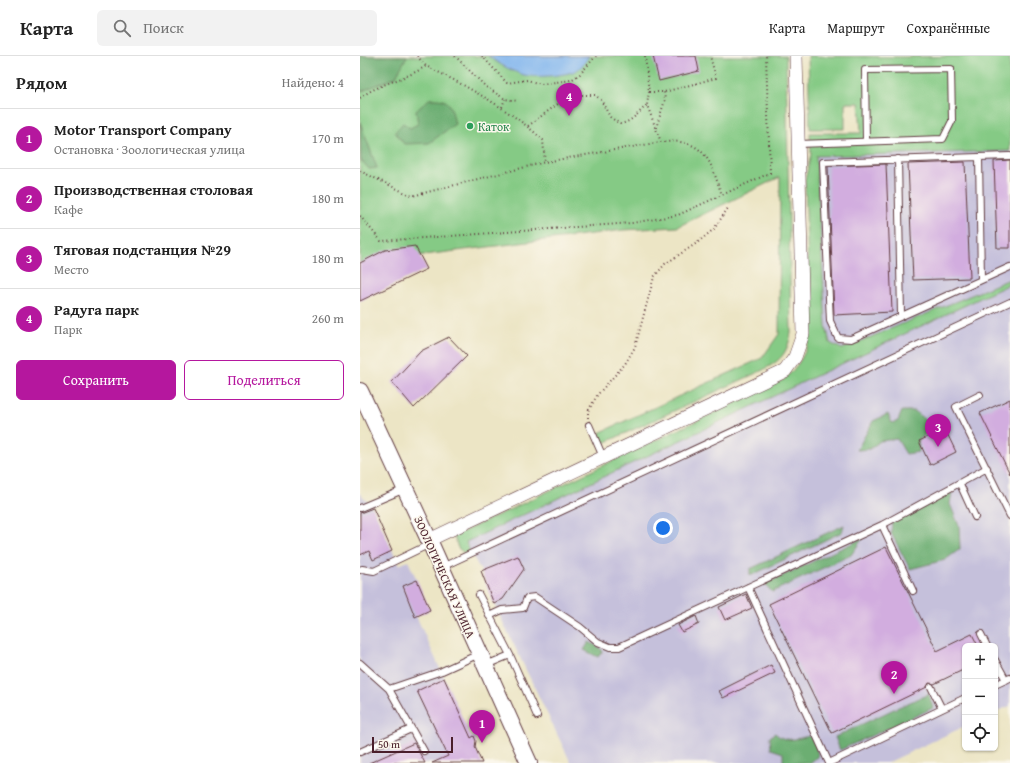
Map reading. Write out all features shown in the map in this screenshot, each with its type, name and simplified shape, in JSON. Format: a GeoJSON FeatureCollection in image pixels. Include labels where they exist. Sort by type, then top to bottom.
{"type":"FeatureCollection","features":[{"type":"Feature","properties":{"kind":"street"},"geometry":{"type":"LineString","coordinates":[[430,542],[603,457],[785,371],[795,357],[803,334],[796,56]]}},
{"type":"Feature","properties":{"kind":"street","name":"ЗООЛОГИЧЕСКАЯ УЛИЦА"},"geometry":{"type":"LineString","coordinates":[[360,391],[430,542],[529,763]]}},
{"type":"Feature","properties":{"kind":"lane"},"geometry":{"type":"LineString","coordinates":[[798,144],[866,142],[943,139],[952,121],[951,69],[865,70],[866,142]]}},
{"type":"Feature","properties":{"kind":"lane"},"geometry":{"type":"LineString","coordinates":[[1010,156],[823,162],[830,321],[838,338],[851,339],[901,315],[1010,267]]}},
{"type":"Feature","properties":{"kind":"lane"},"geometry":{"type":"LineString","coordinates":[[979,157],[981,280]]}},
{"type":"Feature","properties":{"kind":"lane"},"geometry":{"type":"LineString","coordinates":[[898,159],[901,315]]}},
{"type":"Feature","properties":{"kind":"lane"},"geometry":{"type":"LineString","coordinates":[[441,567],[486,548],[1010,302]]}},
{"type":"Feature","properties":{"kind":"lane"},"geometry":{"type":"LineString","coordinates":[[980,395],[956,407],[1010,516]]}},
{"type":"Feature","properties":{"kind":"lane"},"geometry":{"type":"LineString","coordinates":[[589,425],[603,457]]}},
{"type":"Feature","properties":{"kind":"lane"},"geometry":{"type":"LineString","coordinates":[[489,616],[502,610],[523,608],[527,598],[535,597],[580,627],[598,642],[610,647],[619,647],[882,524],[960,484],[987,468]]}},
{"type":"Feature","properties":{"kind":"lane"},"geometry":{"type":"LineString","coordinates":[[960,484],[975,517]]}},
{"type":"Feature","properties":{"kind":"lane"},"geometry":{"type":"LineString","coordinates":[[360,508],[405,489]]}},
{"type":"Feature","properties":{"kind":"lane"},"geometry":{"type":"LineString","coordinates":[[882,524],[913,591]]}},
{"type":"Feature","properties":{"kind":"lane"},"geometry":{"type":"LineString","coordinates":[[360,570],[374,571],[430,542]]}},
{"type":"Feature","properties":{"kind":"lane"},"geometry":{"type":"LineString","coordinates":[[748,587],[829,763],[962,699]]}},
{"type":"Feature","properties":{"kind":"lane"},"geometry":{"type":"LineString","coordinates":[[479,595],[510,655],[537,716]]}},
{"type":"Feature","properties":{"kind":"lane"},"geometry":{"type":"LineString","coordinates":[[981,634],[986,643]]}},
{"type":"Feature","properties":{"kind":"lane"},"geometry":{"type":"LineString","coordinates":[[389,689],[442,671],[482,660],[510,655]]}},
{"type":"Feature","properties":{"kind":"lane"},"geometry":{"type":"LineString","coordinates":[[360,663],[389,689],[424,751]]}},
{"type":"Feature","properties":{"kind":"lane"},"geometry":{"type":"LineString","coordinates":[[998,664],[1008,679],[998,683]]}},
{"type":"Feature","properties":{"kind":"lane"},"geometry":{"type":"LineString","coordinates":[[931,687],[942,709]]}},
{"type":"Feature","properties":{"kind":"lane"},"geometry":{"type":"LineString","coordinates":[[360,752],[411,729]]}},
{"type":"Feature","properties":{"kind":"path"},"geometry":{"type":"LineString","coordinates":[[417,56],[426,66],[502,108],[528,126],[543,140],[545,162]]}},
{"type":"Feature","properties":{"kind":"path"},"geometry":{"type":"LineString","coordinates":[[455,56],[486,87],[505,99],[518,101]]}},
{"type":"Feature","properties":{"kind":"path"},"geometry":{"type":"LineString","coordinates":[[482,56],[507,83],[527,80],[541,84],[571,80],[580,74],[596,56]]}},
{"type":"Feature","properties":{"kind":"path"},"geometry":{"type":"LineString","coordinates":[[645,56],[649,92],[647,104],[661,142]]}},
{"type":"Feature","properties":{"kind":"path"},"geometry":{"type":"LineString","coordinates":[[649,92],[664,92],[716,78],[710,56]]}},
{"type":"Feature","properties":{"kind":"path"},"geometry":{"type":"LineString","coordinates":[[360,216],[381,241],[632,223],[678,216],[770,173],[766,56]]}},
{"type":"Feature","properties":{"kind":"path"},"geometry":{"type":"LineString","coordinates":[[360,98],[369,92],[418,72],[426,66]]}},
{"type":"Feature","properties":{"kind":"path"},"geometry":{"type":"LineString","coordinates":[[570,95],[571,80]]}},
{"type":"Feature","properties":{"kind":"path"},"geometry":{"type":"LineString","coordinates":[[656,129],[664,100],[664,92]]}},
{"type":"Feature","properties":{"kind":"path"},"geometry":{"type":"LineString","coordinates":[[528,126],[570,95],[595,95],[601,100],[610,117],[620,124],[627,123],[632,120],[647,104]]}},
{"type":"Feature","properties":{"kind":"path"},"geometry":{"type":"LineString","coordinates":[[502,108],[505,99]]}},
{"type":"Feature","properties":{"kind":"path"},"geometry":{"type":"LineString","coordinates":[[360,171],[412,196],[545,162],[661,142],[680,142],[696,147],[709,159],[722,195]]}},
{"type":"Feature","properties":{"kind":"path"},"geometry":{"type":"LineString","coordinates":[[589,425],[588,411],[598,394],[625,364],[635,346],[654,277],[665,264],[697,243],[714,229],[728,208]]}},
{"type":"Feature","properties":{"kind":"shaded area"},"geometry":{"type":"Polygon","coordinates":[[[1010,151],[1010,279],[841,350],[830,343],[826,326],[816,155],[1010,151]]]}},
{"type":"Feature","properties":{"kind":"shaded area"},"geometry":{"type":"Polygon","coordinates":[[[1010,284],[1010,706],[998,711],[998,643],[962,643],[962,727],[887,763],[571,763],[498,612],[481,571],[465,542],[1010,284]]]}},
{"type":"Feature","properties":{"kind":"shaded area"},"geometry":{"type":"Polygon","coordinates":[[[360,493],[373,508],[399,565],[408,561],[417,580],[403,587],[471,737],[473,737],[476,741],[474,744],[482,763],[360,763],[360,493]]]}},
{"type":"Feature","properties":{"kind":"green space"},"geometry":{"type":"Polygon","coordinates":[[[360,56],[786,56],[791,333],[785,352],[773,364],[761,371],[604,443],[599,433],[762,358],[779,334],[780,177],[677,227],[624,230],[360,263],[360,56]]]}},
{"type":"Feature","properties":{"kind":"green space"},"geometry":{"type":"Polygon","coordinates":[[[360,56],[407,56],[396,77],[360,92],[360,56]]]}},
{"type":"Feature","properties":{"kind":"green space"},"geometry":{"type":"Polygon","coordinates":[[[808,56],[1010,56],[1010,151],[816,156],[826,326],[830,343],[842,349],[1010,279],[1010,284],[466,542],[470,552],[465,554],[458,548],[454,536],[783,380],[797,365],[807,347],[810,333],[805,180],[811,154],[810,133],[861,133],[859,103],[845,103],[845,129],[810,129],[808,56]]]}},
{"type":"Feature","properties":{"kind":"green space"},"geometry":{"type":"Polygon","coordinates":[[[429,99],[446,101],[451,107],[455,124],[429,143],[404,144],[395,132],[403,123],[410,128],[418,124],[416,111],[429,99]]]}},
{"type":"Feature","properties":{"kind":"green space"},"geometry":{"type":"Polygon","coordinates":[[[360,122],[377,168],[369,169],[361,160],[360,122]]]}},
{"type":"Feature","properties":{"kind":"green space"},"geometry":{"type":"Polygon","coordinates":[[[902,411],[915,411],[928,423],[924,436],[918,441],[919,452],[906,454],[897,439],[880,441],[870,449],[857,450],[873,421],[888,414],[892,423],[898,421],[902,411]]]}},
{"type":"Feature","properties":{"kind":"green space"},"geometry":{"type":"Polygon","coordinates":[[[952,492],[950,504],[959,526],[960,549],[945,560],[910,569],[891,533],[892,522],[952,492]]]}},
{"type":"Feature","properties":{"kind":"green space"},"geometry":{"type":"Polygon","coordinates":[[[844,525],[842,532],[750,576],[750,569],[844,525]]]}},
{"type":"Feature","properties":{"kind":"green space"},"geometry":{"type":"Polygon","coordinates":[[[863,538],[851,555],[772,592],[765,584],[863,538]]]}},
{"type":"Feature","properties":{"kind":"green space"},"geometry":{"type":"Polygon","coordinates":[[[589,642],[603,651],[598,657],[584,650],[589,642]]]}},
{"type":"Feature","properties":{"kind":"green space"},"geometry":{"type":"Polygon","coordinates":[[[929,694],[933,708],[840,750],[835,737],[929,694]]]}},
{"type":"Feature","properties":{"kind":"green space"},"geometry":{"type":"Polygon","coordinates":[[[775,733],[787,739],[809,736],[815,740],[818,756],[810,763],[783,763],[783,753],[771,749],[770,737],[775,733]]]}},
{"type":"Feature","properties":{"kind":"water"},"geometry":{"type":"Polygon","coordinates":[[[488,56],[589,56],[581,67],[566,74],[529,76],[514,71],[488,56]]]}},
{"type":"Feature","properties":{"kind":"building"},"geometry":{"type":"Polygon","coordinates":[[[653,56],[696,56],[699,71],[659,81],[653,56]]]}},
{"type":"Feature","properties":{"kind":"building"},"geometry":{"type":"Polygon","coordinates":[[[1010,160],[1010,248],[997,248],[994,161],[1010,160]]]}},
{"type":"Feature","properties":{"kind":"building"},"geometry":{"type":"Polygon","coordinates":[[[965,162],[970,278],[913,280],[908,164],[965,162]]]}},
{"type":"Feature","properties":{"kind":"building"},"geometry":{"type":"Polygon","coordinates":[[[886,164],[892,312],[834,315],[828,166],[886,164]]]}},
{"type":"Feature","properties":{"kind":"building"},"geometry":{"type":"Polygon","coordinates":[[[415,246],[427,269],[360,301],[360,263],[385,250],[415,246]]]}},
{"type":"Feature","properties":{"kind":"building"},"geometry":{"type":"Polygon","coordinates":[[[449,337],[467,356],[414,408],[392,382],[421,351],[449,337]]]}},
{"type":"Feature","properties":{"kind":"building"},"geometry":{"type":"Polygon","coordinates":[[[1010,399],[1010,474],[980,413],[1010,399]]]}},
{"type":"Feature","properties":{"kind":"building"},"geometry":{"type":"Polygon","coordinates":[[[945,429],[956,452],[930,465],[919,441],[945,429]]]}},
{"type":"Feature","properties":{"kind":"building"},"geometry":{"type":"Polygon","coordinates":[[[373,508],[392,551],[373,560],[369,551],[360,555],[360,513],[373,508]]]}},
{"type":"Feature","properties":{"kind":"building"},"geometry":{"type":"Polygon","coordinates":[[[886,547],[937,651],[972,634],[976,643],[962,643],[962,670],[934,684],[929,683],[927,687],[832,733],[769,604],[886,547]]]}},
{"type":"Feature","properties":{"kind":"building"},"geometry":{"type":"Polygon","coordinates":[[[518,556],[524,569],[503,599],[494,604],[481,571],[518,556]]]}},
{"type":"Feature","properties":{"kind":"building"},"geometry":{"type":"Polygon","coordinates":[[[417,580],[430,610],[415,617],[403,586],[417,580]]]}},
{"type":"Feature","properties":{"kind":"building"},"geometry":{"type":"Polygon","coordinates":[[[746,594],[752,608],[725,620],[719,607],[746,594]]]}},
{"type":"Feature","properties":{"kind":"building"},"geometry":{"type":"Polygon","coordinates":[[[696,616],[699,624],[682,632],[678,625],[696,616]]]}},
{"type":"Feature","properties":{"kind":"building"},"geometry":{"type":"Polygon","coordinates":[[[771,665],[775,673],[723,698],[719,691],[771,665]]]}},
{"type":"Feature","properties":{"kind":"building"},"geometry":{"type":"Polygon","coordinates":[[[444,678],[471,738],[474,736],[476,741],[475,747],[482,763],[432,763],[448,756],[417,691],[444,678]]]}},
{"type":"Feature","properties":{"kind":"building"},"geometry":{"type":"Polygon","coordinates":[[[414,743],[425,763],[369,763],[414,743]]]}},
{"type":"Feature","properties":{"kind":"place","name":"Радуга парк"},"geometry":{"type":"Point","coordinates":[569,116]}},
{"type":"Feature","properties":{"kind":"place","name":"Каток"},"geometry":{"type":"Point","coordinates":[470,126]}},
{"type":"Feature","properties":{"kind":"place","name":"Тяговая подстанция №29"},"geometry":{"type":"Point","coordinates":[938,447]}},
{"type":"Feature","properties":{"kind":"place","name":"Производственная столовая"},"geometry":{"type":"Point","coordinates":[894,694]}},
{"type":"Feature","properties":{"kind":"place","name":"Motor Transport Company"},"geometry":{"type":"Point","coordinates":[482,743]}}]}
